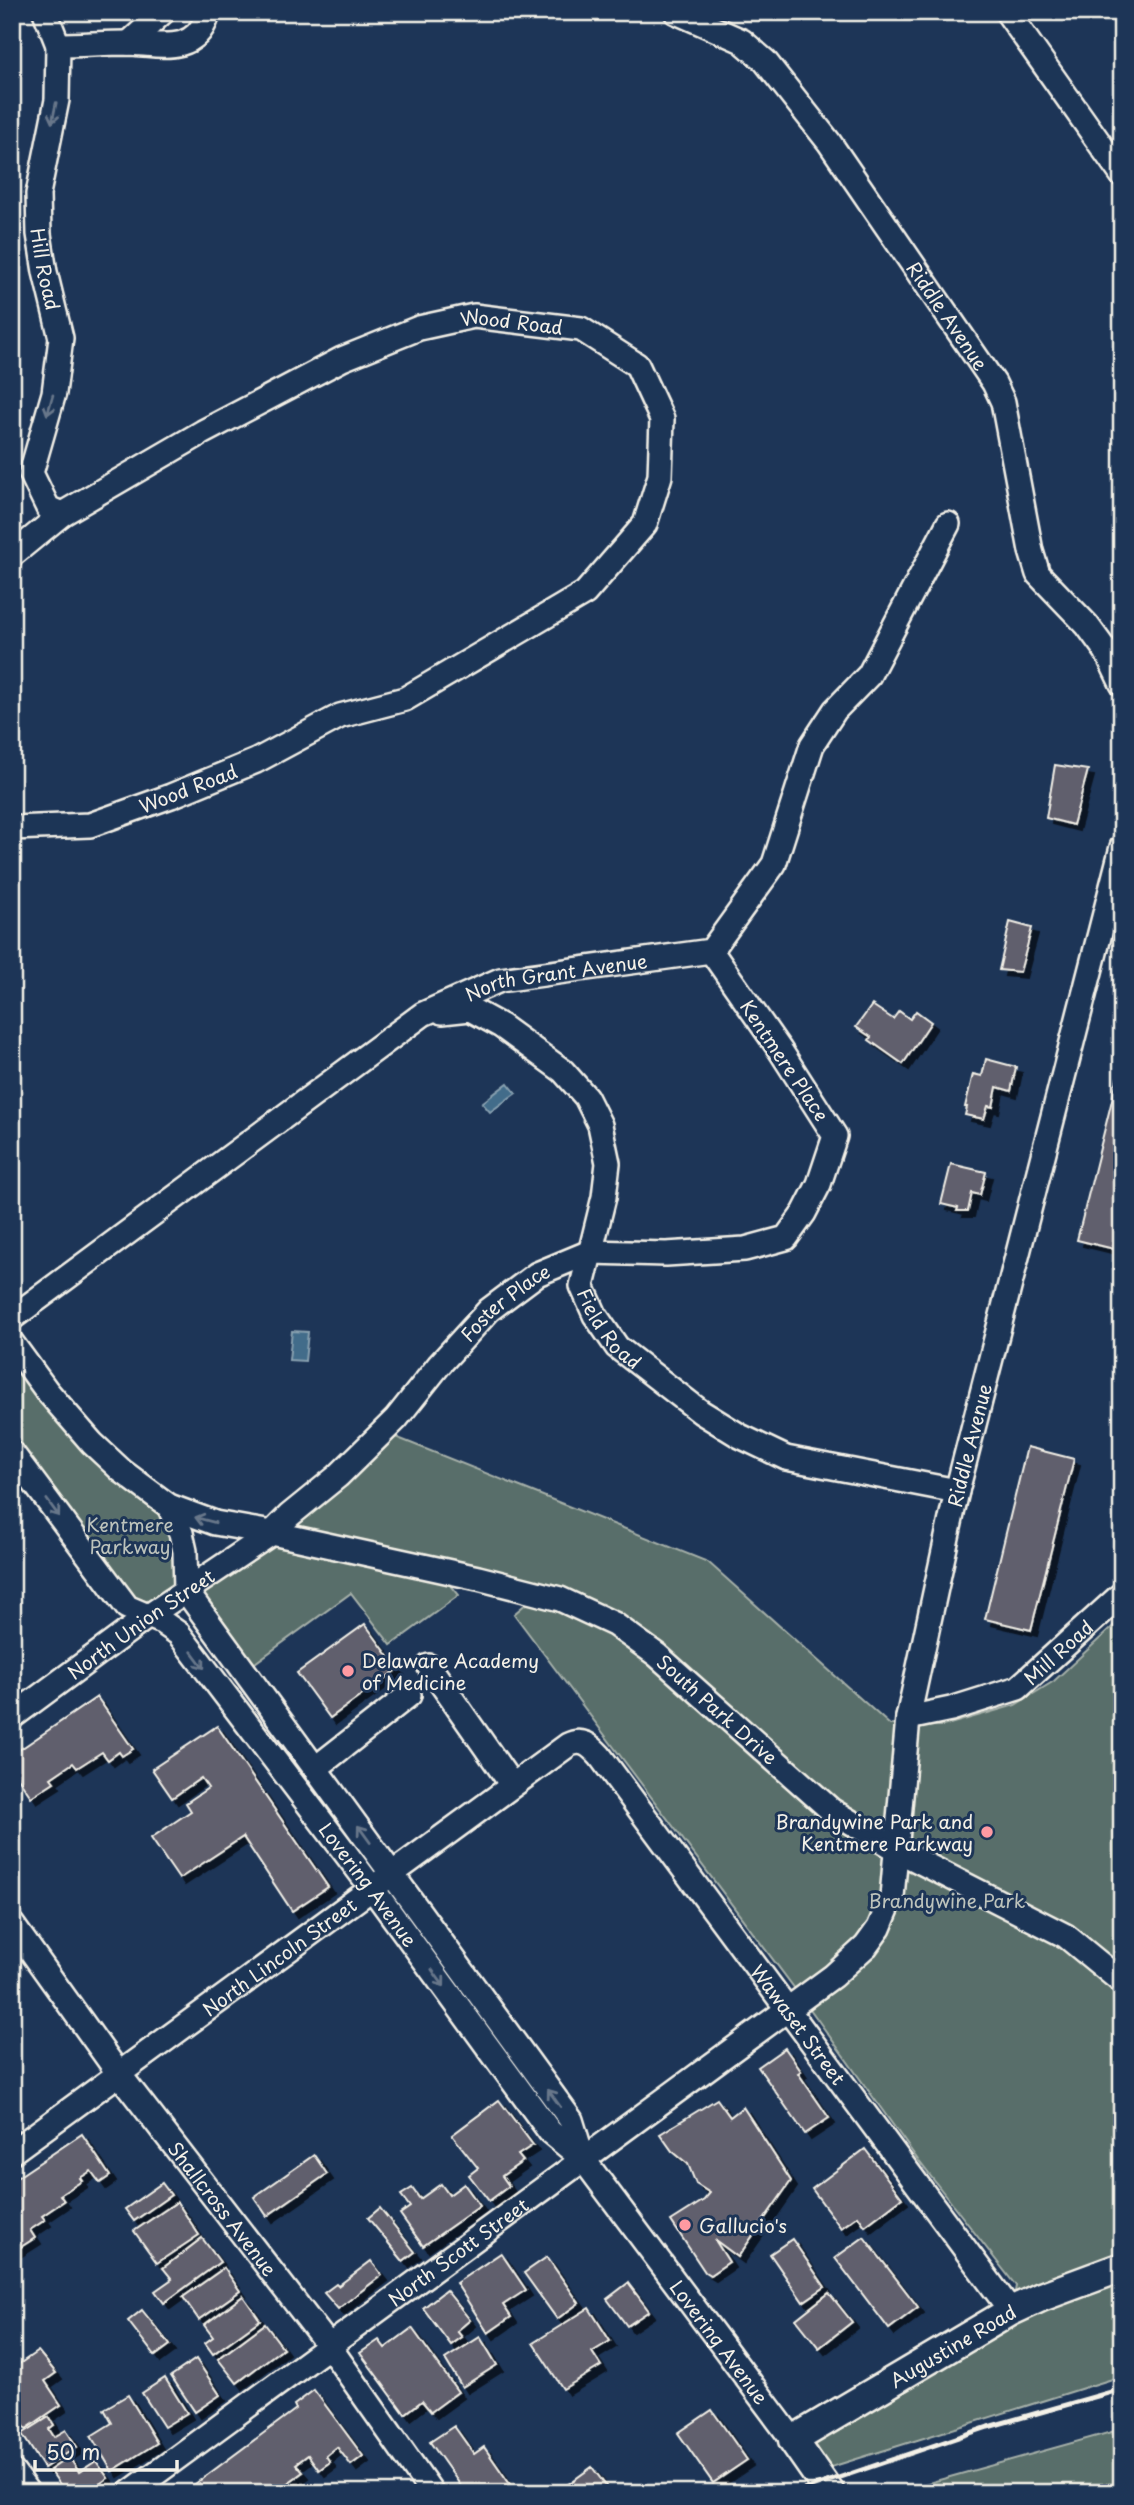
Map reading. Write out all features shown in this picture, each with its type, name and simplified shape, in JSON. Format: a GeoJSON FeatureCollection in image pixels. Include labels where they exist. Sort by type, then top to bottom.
{"type":"FeatureCollection","features":[{"type":"Feature","properties":{"kind":"street","name":"Hill Road"},"geometry":{"type":"LineString","coordinates":[[45,12],[58,45],[57,100],[38,194],[39,234],[61,338],[54,393],[31,472],[48,508],[62,514]]}},
{"type":"Feature","properties":{"kind":"street"},"geometry":{"type":"LineString","coordinates":[[129,43],[163,12]]}},
{"type":"Feature","properties":{"kind":"street"},"geometry":{"type":"LineString","coordinates":[[58,45],[129,43],[164,47],[183,43],[202,30],[207,17],[202,12]]}},
{"type":"Feature","properties":{"kind":"street","name":"Riddle Avenue"},"geometry":{"type":"LineString","coordinates":[[676,12],[742,41],[765,61],[829,142],[994,383],[1003,402],[1031,551],[1038,574],[1106,651],[1122,684]]}},
{"type":"Feature","properties":{"kind":"street"},"geometry":{"type":"LineString","coordinates":[[1007,12],[1122,175]]}},
{"type":"Feature","properties":{"kind":"street","name":"Wood Road"},"geometry":{"type":"LineString","coordinates":[[12,555],[62,514],[203,432],[342,359],[419,328],[474,316],[581,329],[637,365],[662,419],[660,476],[645,524],[585,593],[405,699],[340,716],[256,761],[90,825],[12,828]]}},
{"type":"Feature","properties":{"kind":"street"},"geometry":{"type":"LineString","coordinates":[[711,951],[774,864],[812,745],[835,710],[869,675],[948,524]]}},
{"type":"Feature","properties":{"kind":"street","name":"Riddle Avenue"},"geometry":{"type":"LineString","coordinates":[[787,2008],[850,1962],[866,1946],[879,1928],[892,1897],[908,1718],[957,1491],[1122,847]]}},
{"type":"Feature","properties":{"kind":"street","name":"North Grant Avenue"},"geometry":{"type":"LineString","coordinates":[[12,1318],[424,1014],[500,980],[711,951]]}},
{"type":"Feature","properties":{"kind":"street","name":"Kentmere Place"},"geometry":{"type":"LineString","coordinates":[[711,951],[780,1050],[835,1136],[819,1184],[804,1213]]}},
{"type":"Feature","properties":{"kind":"street","name":"Field Road"},"geometry":{"type":"LineString","coordinates":[[424,1014],[470,1009],[501,1026],[563,1071],[586,1097],[600,1125],[608,1163],[604,1198],[582,1286],[595,1315],[617,1347],[701,1412],[740,1436],[786,1458],[957,1491]]}},
{"type":"Feature","properties":{"kind":"street","name":"Foster Place"},"geometry":{"type":"LineString","coordinates":[[272,1533],[338,1476],[396,1419],[439,1364],[489,1310],[537,1275],[590,1252],[666,1254],[745,1249],[786,1238],[804,1213]]}},
{"type":"Feature","properties":{"kind":"street"},"geometry":{"type":"LineString","coordinates":[[12,1343],[47,1391],[92,1443],[122,1471],[169,1506],[215,1523],[272,1533]]}},
{"type":"Feature","properties":{"kind":"street"},"geometry":{"type":"LineString","coordinates":[[12,1453],[121,1600],[127,1607],[147,1617]]}},
{"type":"Feature","properties":{"kind":"street"},"geometry":{"type":"LineString","coordinates":[[169,1506],[181,1533],[185,1551],[186,1591]]}},
{"type":"Feature","properties":{"kind":"street","name":"North Union Street"},"geometry":{"type":"LineString","coordinates":[[12,1717],[147,1617],[272,1533]]}},
{"type":"Feature","properties":{"kind":"street","name":"South Park Drive"},"geometry":{"type":"LineString","coordinates":[[272,1533],[560,1599],[614,1624],[657,1655],[831,1810],[897,1850],[1066,1936],[1122,1982]]}},
{"type":"Feature","properties":{"kind":"street","name":"Lovering Avenue"},"geometry":{"type":"LineString","coordinates":[[186,1591],[571,2120],[583,2159]]}},
{"type":"Feature","properties":{"kind":"street","name":"Mill Road"},"geometry":{"type":"LineString","coordinates":[[908,1718],[951,1709],[1018,1688],[1122,1594]]}},
{"type":"Feature","properties":{"kind":"street","name":"Lovering Avenue"},"geometry":{"type":"LineString","coordinates":[[147,1617],[162,1622],[179,1634],[372,1888],[550,2132],[583,2159],[830,2493]]}},
{"type":"Feature","properties":{"kind":"street"},"geometry":{"type":"LineString","coordinates":[[429,1666],[512,1785]]}},
{"type":"Feature","properties":{"kind":"street"},"geometry":{"type":"LineString","coordinates":[[316,1768],[409,1695]]}},
{"type":"Feature","properties":{"kind":"street","name":"North Lincoln Street"},"geometry":{"type":"LineString","coordinates":[[12,2152],[512,1785],[568,1745],[582,1742]]}},
{"type":"Feature","properties":{"kind":"street","name":"Wawaset Street"},"geometry":{"type":"LineString","coordinates":[[582,1742],[589,1744],[600,1756],[1011,2311]]}},
{"type":"Feature","properties":{"kind":"street","name":"Shallcross Avenue"},"geometry":{"type":"LineString","coordinates":[[12,1924],[118,2074],[329,2346],[432,2493]]}},
{"type":"Feature","properties":{"kind":"street","name":"North Scott Street"},"geometry":{"type":"LineString","coordinates":[[129,2493],[787,2008]]}},
{"type":"Feature","properties":{"kind":"street","name":"Augustine Road"},"geometry":{"type":"LineString","coordinates":[[793,2440],[1011,2311],[1116,2269]]}},
{"type":"Feature","properties":{"kind":"street"},"geometry":{"type":"LineString","coordinates":[[12,2471],[28,2493]]}},
{"type":"Feature","properties":{"kind":"green space","name":"Brandywine Park"},"geometry":{"type":"Polygon","coordinates":[[[12,1343],[47,1391],[169,1506],[186,1590],[383,1432],[708,1562],[890,1725],[943,1726],[1015,1705],[1054,1681],[1122,1618],[1122,2376],[815,2472],[793,2440],[1011,2312],[1016,2286],[918,2160],[810,2009],[514,1614],[528,1602],[449,1583],[459,1595],[391,1645],[351,1593],[244,1671],[186,1592],[147,1617],[12,1453],[12,1343]]]}},
{"type":"Feature","properties":{"kind":"green space"},"geometry":{"type":"Polygon","coordinates":[[[1122,2429],[1122,2493],[893,2493],[896,2492],[1122,2429]]]}},
{"type":"Feature","properties":{"kind":"water"},"geometry":{"type":"Polygon","coordinates":[[[508,1083],[516,1093],[490,1112],[482,1103],[508,1083]]]}},
{"type":"Feature","properties":{"kind":"water"},"geometry":{"type":"Polygon","coordinates":[[[292,1331],[308,1332],[305,1361],[289,1360],[292,1331]]]}},
{"type":"Feature","properties":{"kind":"building"},"geometry":{"type":"Polygon","coordinates":[[[1055,765],[1088,770],[1073,825],[1046,818],[1055,765]]]}},
{"type":"Feature","properties":{"kind":"building"},"geometry":{"type":"Polygon","coordinates":[[[1010,922],[1032,928],[1020,972],[999,970],[1010,922]]]}},
{"type":"Feature","properties":{"kind":"building"},"geometry":{"type":"Polygon","coordinates":[[[872,1005],[893,1019],[899,1011],[910,1019],[916,1011],[931,1022],[903,1064],[869,1040],[871,1037],[856,1027],[872,1005]]]}},
{"type":"Feature","properties":{"kind":"building"},"geometry":{"type":"Polygon","coordinates":[[[986,1059],[1016,1067],[1011,1091],[997,1087],[993,1107],[988,1106],[984,1119],[965,1115],[965,1107],[973,1074],[982,1076],[986,1059]]]}},
{"type":"Feature","properties":{"kind":"building"},"geometry":{"type":"Polygon","coordinates":[[[1122,1068],[1122,1251],[1077,1240],[1122,1068]]]}},
{"type":"Feature","properties":{"kind":"building"},"geometry":{"type":"Polygon","coordinates":[[[951,1164],[986,1172],[980,1195],[972,1193],[968,1211],[957,1211],[958,1208],[941,1204],[951,1164]]]}},
{"type":"Feature","properties":{"kind":"building"},"geometry":{"type":"Polygon","coordinates":[[[1027,1447],[1074,1459],[1031,1630],[985,1619],[1027,1447]]]}},
{"type":"Feature","properties":{"kind":"building","name":"Delaware Academy of Medicine"},"geometry":{"type":"Polygon","coordinates":[[[365,1624],[398,1669],[330,1718],[297,1673],[365,1624]]]}},
{"type":"Feature","properties":{"kind":"building"},"geometry":{"type":"Polygon","coordinates":[[[97,1697],[133,1749],[122,1756],[119,1752],[108,1760],[102,1752],[77,1768],[73,1763],[51,1778],[54,1782],[31,1797],[12,1769],[12,1755],[97,1697]]]}},
{"type":"Feature","properties":{"kind":"building"},"geometry":{"type":"Polygon","coordinates":[[[217,1726],[328,1887],[292,1911],[243,1837],[179,1879],[151,1838],[191,1811],[186,1803],[208,1788],[201,1778],[172,1798],[152,1769],[217,1726]]]}},
{"type":"Feature","properties":{"kind":"building"},"geometry":{"type":"Polygon","coordinates":[[[785,2048],[801,2071],[798,2073],[829,2118],[805,2134],[758,2067],[785,2048]]]}},
{"type":"Feature","properties":{"kind":"building"},"geometry":{"type":"Polygon","coordinates":[[[717,2099],[730,2117],[743,2107],[791,2181],[738,2257],[715,2240],[729,2262],[710,2275],[705,2272],[671,2221],[704,2200],[710,2193],[696,2184],[688,2164],[672,2151],[660,2134],[717,2099]]]}},
{"type":"Feature","properties":{"kind":"building"},"geometry":{"type":"Polygon","coordinates":[[[499,2100],[533,2145],[518,2155],[523,2161],[502,2176],[509,2186],[489,2201],[469,2175],[478,2168],[452,2135],[499,2100]]]}},
{"type":"Feature","properties":{"kind":"building"},"geometry":{"type":"Polygon","coordinates":[[[82,2134],[110,2176],[100,2183],[91,2171],[80,2178],[82,2181],[60,2195],[64,2201],[42,2216],[45,2220],[30,2230],[35,2238],[13,2252],[12,2181],[82,2134]]]}},
{"type":"Feature","properties":{"kind":"building"},"geometry":{"type":"Polygon","coordinates":[[[865,2149],[902,2198],[865,2226],[858,2216],[841,2228],[812,2189],[865,2149]]]}},
{"type":"Feature","properties":{"kind":"building"},"geometry":{"type":"Polygon","coordinates":[[[314,2155],[327,2174],[267,2216],[254,2197],[314,2155]]]}},
{"type":"Feature","properties":{"kind":"building"},"geometry":{"type":"Polygon","coordinates":[[[162,2183],[171,2195],[134,2221],[125,2209],[162,2183]]]}},
{"type":"Feature","properties":{"kind":"building"},"geometry":{"type":"Polygon","coordinates":[[[441,2184],[449,2195],[464,2184],[480,2206],[423,2246],[400,2214],[410,2207],[401,2195],[412,2188],[420,2199],[441,2184]]]}},
{"type":"Feature","properties":{"kind":"building"},"geometry":{"type":"Polygon","coordinates":[[[177,2202],[199,2235],[157,2263],[134,2231],[177,2202]]]}},
{"type":"Feature","properties":{"kind":"building"},"geometry":{"type":"Polygon","coordinates":[[[380,2208],[415,2252],[403,2261],[368,2218],[380,2208]]]}},
{"type":"Feature","properties":{"kind":"building"},"geometry":{"type":"Polygon","coordinates":[[[864,2237],[918,2307],[889,2329],[835,2258],[864,2237]]]}},
{"type":"Feature","properties":{"kind":"building"},"geometry":{"type":"Polygon","coordinates":[[[202,2238],[220,2262],[164,2303],[155,2291],[172,2279],[163,2268],[202,2238]]]}},
{"type":"Feature","properties":{"kind":"building"},"geometry":{"type":"Polygon","coordinates":[[[792,2239],[825,2287],[803,2302],[770,2254],[792,2239]]]}},
{"type":"Feature","properties":{"kind":"building"},"geometry":{"type":"Polygon","coordinates":[[[501,2253],[526,2290],[503,2305],[511,2317],[488,2333],[456,2283],[501,2253]]]}},
{"type":"Feature","properties":{"kind":"building"},"geometry":{"type":"Polygon","coordinates":[[[547,2257],[579,2303],[557,2319],[524,2273],[547,2257]]]}},
{"type":"Feature","properties":{"kind":"building"},"geometry":{"type":"Polygon","coordinates":[[[371,2261],[382,2275],[338,2309],[324,2293],[371,2261]]]}},
{"type":"Feature","properties":{"kind":"building"},"geometry":{"type":"Polygon","coordinates":[[[224,2268],[240,2291],[199,2320],[183,2297],[224,2268]]]}},
{"type":"Feature","properties":{"kind":"building"},"geometry":{"type":"Polygon","coordinates":[[[628,2283],[649,2311],[627,2326],[607,2299],[628,2283]]]}},
{"type":"Feature","properties":{"kind":"building"},"geometry":{"type":"Polygon","coordinates":[[[446,2290],[470,2320],[457,2331],[462,2337],[451,2345],[423,2308],[446,2290]]]}},
{"type":"Feature","properties":{"kind":"building"},"geometry":{"type":"Polygon","coordinates":[[[829,2293],[852,2322],[819,2348],[796,2319],[829,2293]]]}},
{"type":"Feature","properties":{"kind":"building"},"geometry":{"type":"Polygon","coordinates":[[[243,2296],[260,2320],[213,2354],[205,2343],[213,2337],[204,2325],[243,2296]]]}},
{"type":"Feature","properties":{"kind":"building"},"geometry":{"type":"Polygon","coordinates":[[[589,2308],[610,2341],[592,2352],[601,2366],[563,2389],[533,2343],[589,2308]]]}},
{"type":"Feature","properties":{"kind":"building"},"geometry":{"type":"Polygon","coordinates":[[[142,2310],[170,2345],[155,2356],[128,2321],[142,2310]]]}},
{"type":"Feature","properties":{"kind":"building"},"geometry":{"type":"Polygon","coordinates":[[[265,2324],[283,2348],[237,2383],[218,2359],[265,2324]]]}},
{"type":"Feature","properties":{"kind":"building"},"geometry":{"type":"Polygon","coordinates":[[[412,2328],[458,2392],[431,2412],[422,2401],[405,2414],[360,2353],[379,2340],[385,2348],[412,2328]]]}},
{"type":"Feature","properties":{"kind":"building"},"geometry":{"type":"Polygon","coordinates":[[[480,2337],[497,2365],[462,2387],[445,2359],[480,2337]]]}},
{"type":"Feature","properties":{"kind":"building"},"geometry":{"type":"Polygon","coordinates":[[[38,2351],[56,2373],[45,2381],[61,2405],[26,2429],[12,2409],[12,2369],[38,2351]]]}},
{"type":"Feature","properties":{"kind":"building"},"geometry":{"type":"Polygon","coordinates":[[[196,2359],[220,2395],[195,2412],[171,2376],[196,2359]]]}},
{"type":"Feature","properties":{"kind":"building"},"geometry":{"type":"Polygon","coordinates":[[[165,2378],[187,2413],[164,2427],[142,2393],[165,2378]]]}},
{"type":"Feature","properties":{"kind":"building"},"geometry":{"type":"Polygon","coordinates":[[[314,2390],[363,2456],[351,2465],[337,2447],[326,2456],[330,2462],[319,2470],[308,2455],[296,2464],[303,2472],[274,2493],[183,2493],[296,2409],[294,2405],[314,2390]]]}},
{"type":"Feature","properties":{"kind":"building"},"geometry":{"type":"Polygon","coordinates":[[[128,2395],[157,2443],[112,2471],[91,2436],[112,2423],[104,2409],[128,2395]]]}},
{"type":"Feature","properties":{"kind":"building"},"geometry":{"type":"Polygon","coordinates":[[[712,2410],[747,2460],[713,2483],[678,2433],[712,2410]]]}},
{"type":"Feature","properties":{"kind":"building"},"geometry":{"type":"Polygon","coordinates":[[[49,2417],[54,2425],[49,2429],[54,2437],[66,2430],[77,2447],[44,2468],[22,2434],[49,2417]]]}},
{"type":"Feature","properties":{"kind":"building"},"geometry":{"type":"Polygon","coordinates":[[[454,2426],[474,2454],[484,2447],[516,2493],[466,2493],[430,2442],[454,2426]]]}},
{"type":"Feature","properties":{"kind":"building"},"geometry":{"type":"Polygon","coordinates":[[[69,2457],[79,2472],[96,2461],[108,2478],[87,2493],[66,2493],[50,2470],[69,2457]]]}},
{"type":"Feature","properties":{"kind":"building"},"geometry":{"type":"Polygon","coordinates":[[[592,2467],[611,2493],[556,2493],[592,2467]]]}},
{"type":"Feature","properties":{"kind":"railway"},"geometry":{"type":"LineString","coordinates":[[794,2493],[988,2427],[1122,2389]]}},
{"type":"Feature","properties":{"kind":"place","name":"Delaware Academy of Medicine"},"geometry":{"type":"Point","coordinates":[348,1671]}},
{"type":"Feature","properties":{"kind":"place","name":"Brandywine Park and Kentmere Parkway"},"geometry":{"type":"Point","coordinates":[987,1832]}},
{"type":"Feature","properties":{"kind":"place","name":"Gallucio's"},"geometry":{"type":"Point","coordinates":[685,2225]}},
{"type":"Feature","properties":{"kind":"park label","name":"Kentmere Parkway"},"geometry":{"type":"Point","coordinates":[130,1535]}}]}
